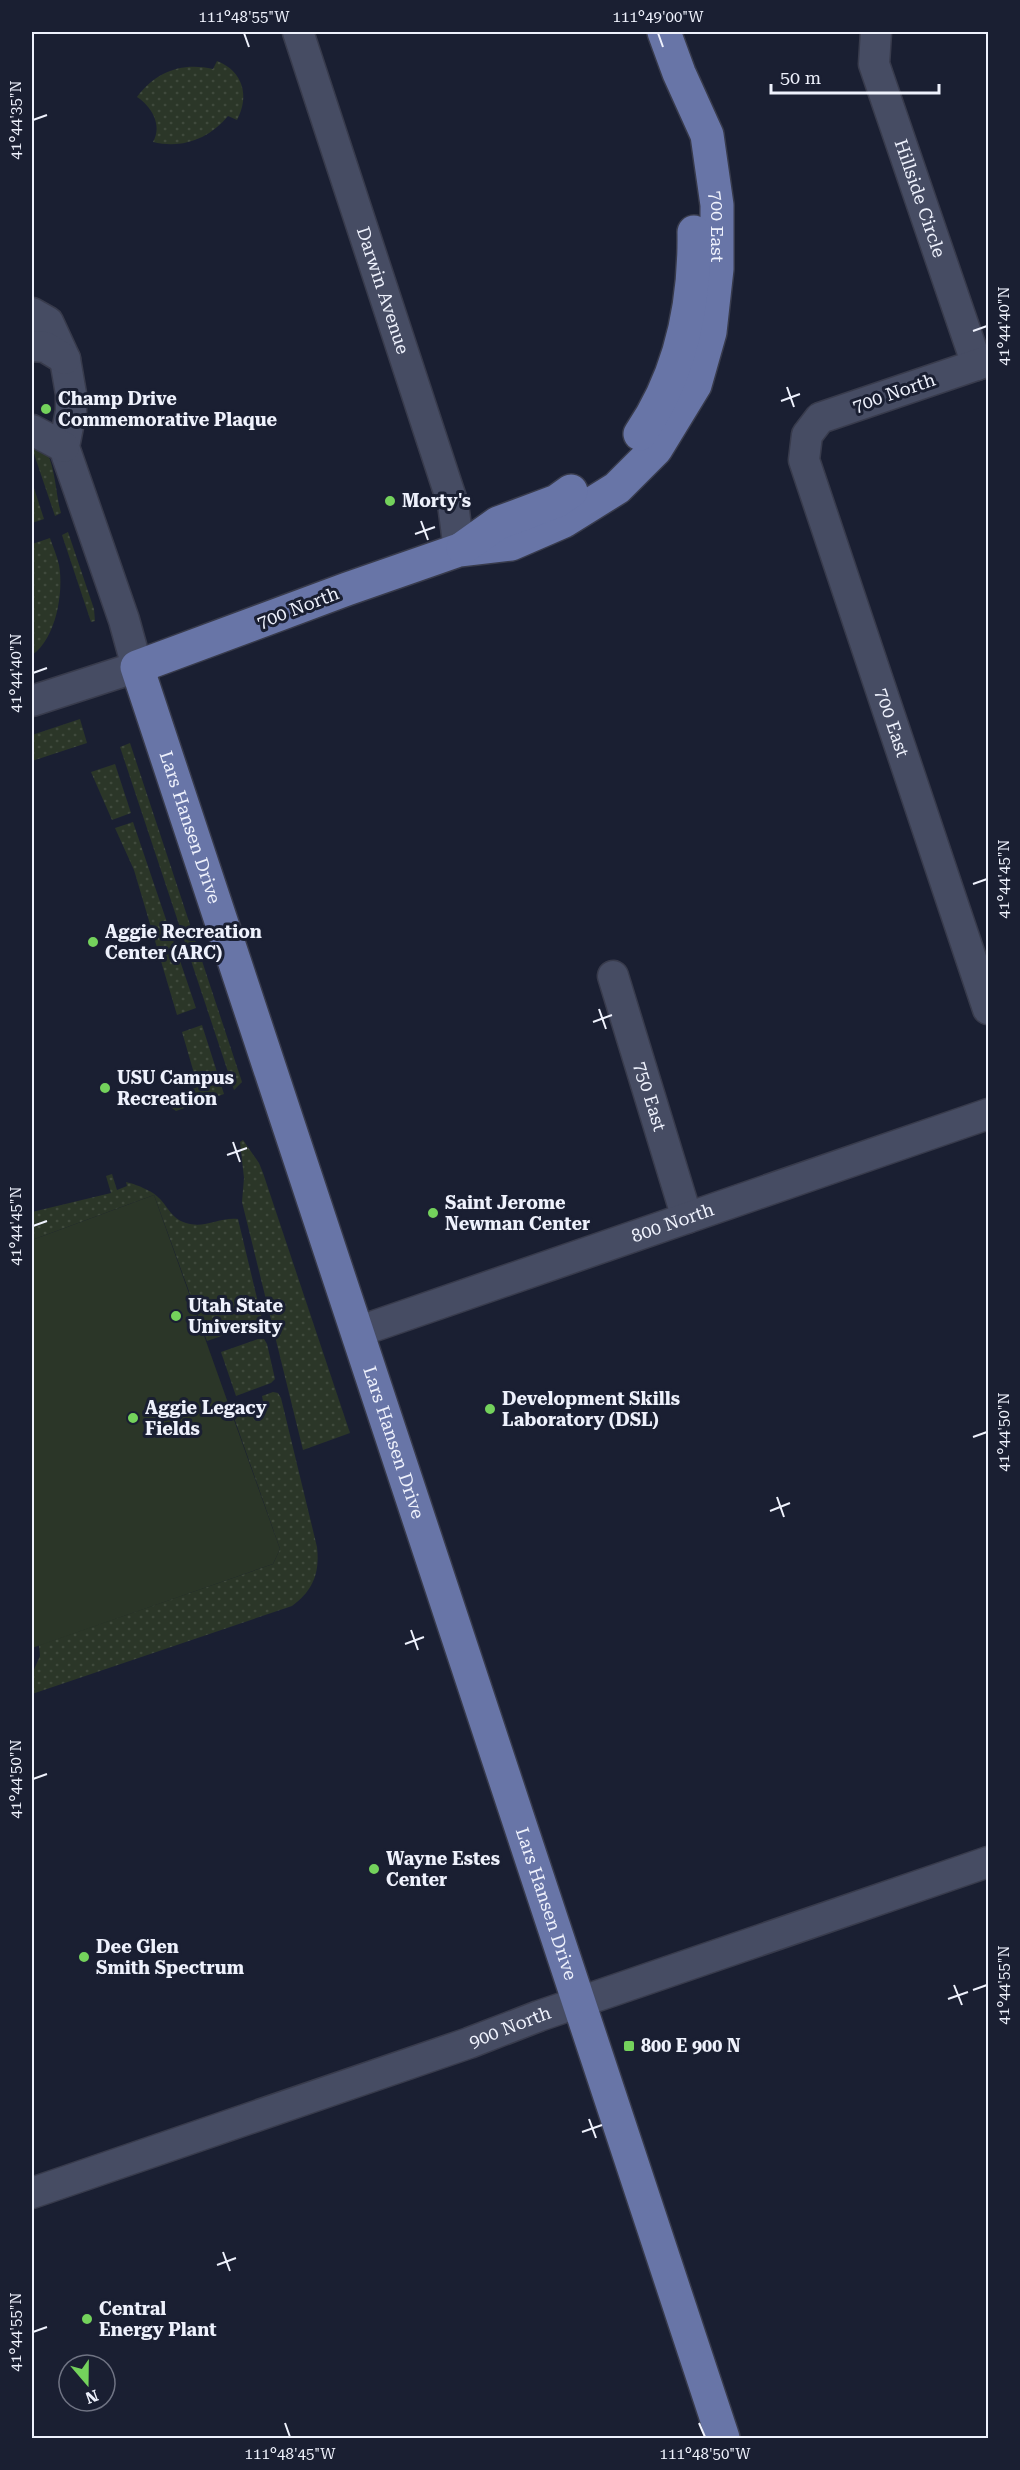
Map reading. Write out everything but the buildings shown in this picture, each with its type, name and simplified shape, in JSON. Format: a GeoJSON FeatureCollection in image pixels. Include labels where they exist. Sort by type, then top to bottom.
{"type":"FeatureCollection","features":[{"type":"Feature","properties":{"kind":"main road","name":"700 East"},"geometry":{"type":"LineString","coordinates":[[664,32],[679,73],[694,207],[695,266],[686,326],[684,380]]}},
{"type":"Feature","properties":{"kind":"main road","name":"700 North"},"geometry":{"type":"LineString","coordinates":[[137,667],[459,550],[498,523],[556,501],[606,468],[641,432],[684,380]]}},
{"type":"Feature","properties":{"kind":"main road","name":"Lars Hansen Drive"},"geometry":{"type":"LineString","coordinates":[[137,667],[723,2439]]}},
{"type":"Feature","properties":{"kind":"street","name":"Darwin Avenue"},"geometry":{"type":"LineString","coordinates":[[298,32],[453,504],[459,550]]}},
{"type":"Feature","properties":{"kind":"street","name":"Hillside Circle"},"geometry":{"type":"LineString","coordinates":[[876,32],[874,64],[983,363]]}},
{"type":"Feature","properties":{"kind":"street"},"geometry":{"type":"LineString","coordinates":[[32,313],[48,322],[64,359],[71,394],[71,411],[64,447],[32,430]]}},
{"type":"Feature","properties":{"kind":"street"},"geometry":{"type":"LineString","coordinates":[[32,346],[45,347],[64,359]]}},
{"type":"Feature","properties":{"kind":"street","name":"700 North"},"geometry":{"type":"LineString","coordinates":[[807,435],[820,418],[983,363]]}},
{"type":"Feature","properties":{"kind":"street","name":"700 East"},"geometry":{"type":"LineString","coordinates":[[807,435],[804,460],[988,1009]]}},
{"type":"Feature","properties":{"kind":"street","name":"Lars Hansen Drive"},"geometry":{"type":"LineString","coordinates":[[64,447],[124,620],[137,667]]}},
{"type":"Feature","properties":{"kind":"street"},"geometry":{"type":"LineString","coordinates":[[32,701],[137,667]]}},
{"type":"Feature","properties":{"kind":"street","name":"750 East"},"geometry":{"type":"LineString","coordinates":[[612,976],[687,1218]]}},
{"type":"Feature","properties":{"kind":"street","name":"800 North"},"geometry":{"type":"LineString","coordinates":[[357,1332],[988,1114]]}},
{"type":"Feature","properties":{"kind":"street","name":"900 North"},"geometry":{"type":"LineString","coordinates":[[32,2193],[988,1862]]}},
{"type":"Feature","properties":{"kind":"green space"},"geometry":{"type":"Polygon","coordinates":[[[217,61],[233,71],[242,85],[243,102],[237,120],[228,116],[204,136],[184,143],[153,142],[157,129],[154,116],[147,105],[137,97],[144,88],[161,75],[171,71],[191,67],[213,69],[217,61]]]}},
{"type":"Feature","properties":{"kind":"green space"},"geometry":{"type":"Polygon","coordinates":[[[32,438],[49,457],[61,513],[55,516],[32,448],[32,438]]]}},
{"type":"Feature","properties":{"kind":"green space"},"geometry":{"type":"Polygon","coordinates":[[[32,482],[44,519],[32,523],[32,482]]]}},
{"type":"Feature","properties":{"kind":"green space"},"geometry":{"type":"Polygon","coordinates":[[[68,532],[94,609],[95,621],[91,622],[62,535],[68,532]]]}},
{"type":"Feature","properties":{"kind":"green space"},"geometry":{"type":"Polygon","coordinates":[[[50,538],[59,565],[59,601],[47,638],[32,655],[32,544],[50,538]]]}},
{"type":"Feature","properties":{"kind":"green space"},"geometry":{"type":"Polygon","coordinates":[[[80,719],[87,743],[32,761],[32,735],[80,719]]]}},
{"type":"Feature","properties":{"kind":"green space"},"geometry":{"type":"Polygon","coordinates":[[[130,743],[242,1082],[234,1090],[120,747],[130,743]]]}},
{"type":"Feature","properties":{"kind":"green space"},"geometry":{"type":"Polygon","coordinates":[[[115,764],[131,813],[112,820],[91,772],[115,764]]]}},
{"type":"Feature","properties":{"kind":"green space"},"geometry":{"type":"Polygon","coordinates":[[[133,822],[196,1008],[177,1015],[134,870],[115,828],[133,822]]]}},
{"type":"Feature","properties":{"kind":"green space"},"geometry":{"type":"Polygon","coordinates":[[[202,1025],[224,1094],[176,1111],[165,1103],[150,1107],[149,1104],[198,1087],[182,1032],[202,1025]]]}},
{"type":"Feature","properties":{"kind":"green space"},"geometry":{"type":"Polygon","coordinates":[[[243,1140],[263,1173],[350,1433],[303,1450],[242,1202],[244,1178],[240,1142],[243,1140]]]}},
{"type":"Feature","properties":{"kind":"green space"},"geometry":{"type":"Polygon","coordinates":[[[112,1174],[117,1190],[127,1186],[126,1182],[144,1188],[156,1195],[174,1216],[186,1223],[199,1225],[238,1219],[262,1319],[258,1329],[241,1336],[239,1330],[207,1341],[154,1195],[32,1240],[32,1212],[111,1193],[106,1176],[112,1174]]]}},
{"type":"Feature","properties":{"kind":"green space","name":"Aggie Legacy Fields"},"geometry":{"type":"Polygon","coordinates":[[[154,1195],[280,1549],[273,1564],[32,1648],[32,1240],[154,1195]]]}},
{"type":"Feature","properties":{"kind":"green space"},"geometry":{"type":"Polygon","coordinates":[[[264,1339],[267,1344],[275,1379],[271,1383],[236,1396],[221,1352],[264,1339]]]}},
{"type":"Feature","properties":{"kind":"green space"},"geometry":{"type":"Polygon","coordinates":[[[273,1392],[278,1393],[281,1398],[317,1547],[316,1573],[310,1588],[292,1606],[32,1694],[32,1674],[40,1656],[39,1645],[273,1564],[280,1549],[232,1412],[263,1401],[262,1396],[273,1392]]]}},
{"type":"Feature","properties":{"kind":"place","name":"Champ Drive Commemorative Plaque"},"geometry":{"type":"Point","coordinates":[46,409]}},
{"type":"Feature","properties":{"kind":"place","name":"Morty's"},"geometry":{"type":"Point","coordinates":[390,501]}},
{"type":"Feature","properties":{"kind":"place","name":"Aggie Recreation Center (ARC)"},"geometry":{"type":"Point","coordinates":[93,942]}},
{"type":"Feature","properties":{"kind":"place","name":"USU Campus Recreation"},"geometry":{"type":"Point","coordinates":[105,1088]}},
{"type":"Feature","properties":{"kind":"place","name":"Saint Jerome Newman Center"},"geometry":{"type":"Point","coordinates":[433,1213]}},
{"type":"Feature","properties":{"kind":"place","name":"Utah State University"},"geometry":{"type":"Point","coordinates":[176,1316]}},
{"type":"Feature","properties":{"kind":"place","name":"Development Skills Laboratory (DSL)"},"geometry":{"type":"Point","coordinates":[490,1409]}},
{"type":"Feature","properties":{"kind":"place","name":"Aggie Legacy Fields"},"geometry":{"type":"Point","coordinates":[133,1418]}},
{"type":"Feature","properties":{"kind":"place","name":"Wayne Estes Center"},"geometry":{"type":"Point","coordinates":[374,1869]}},
{"type":"Feature","properties":{"kind":"place","name":"Dee Glen Smith Spectrum"},"geometry":{"type":"Point","coordinates":[84,1957]}},
{"type":"Feature","properties":{"kind":"place","name":"800 E 900 N"},"geometry":{"type":"Point","coordinates":[629,2046]}},
{"type":"Feature","properties":{"kind":"place","name":"Central Energy Plant"},"geometry":{"type":"Point","coordinates":[87,2319]}}]}
